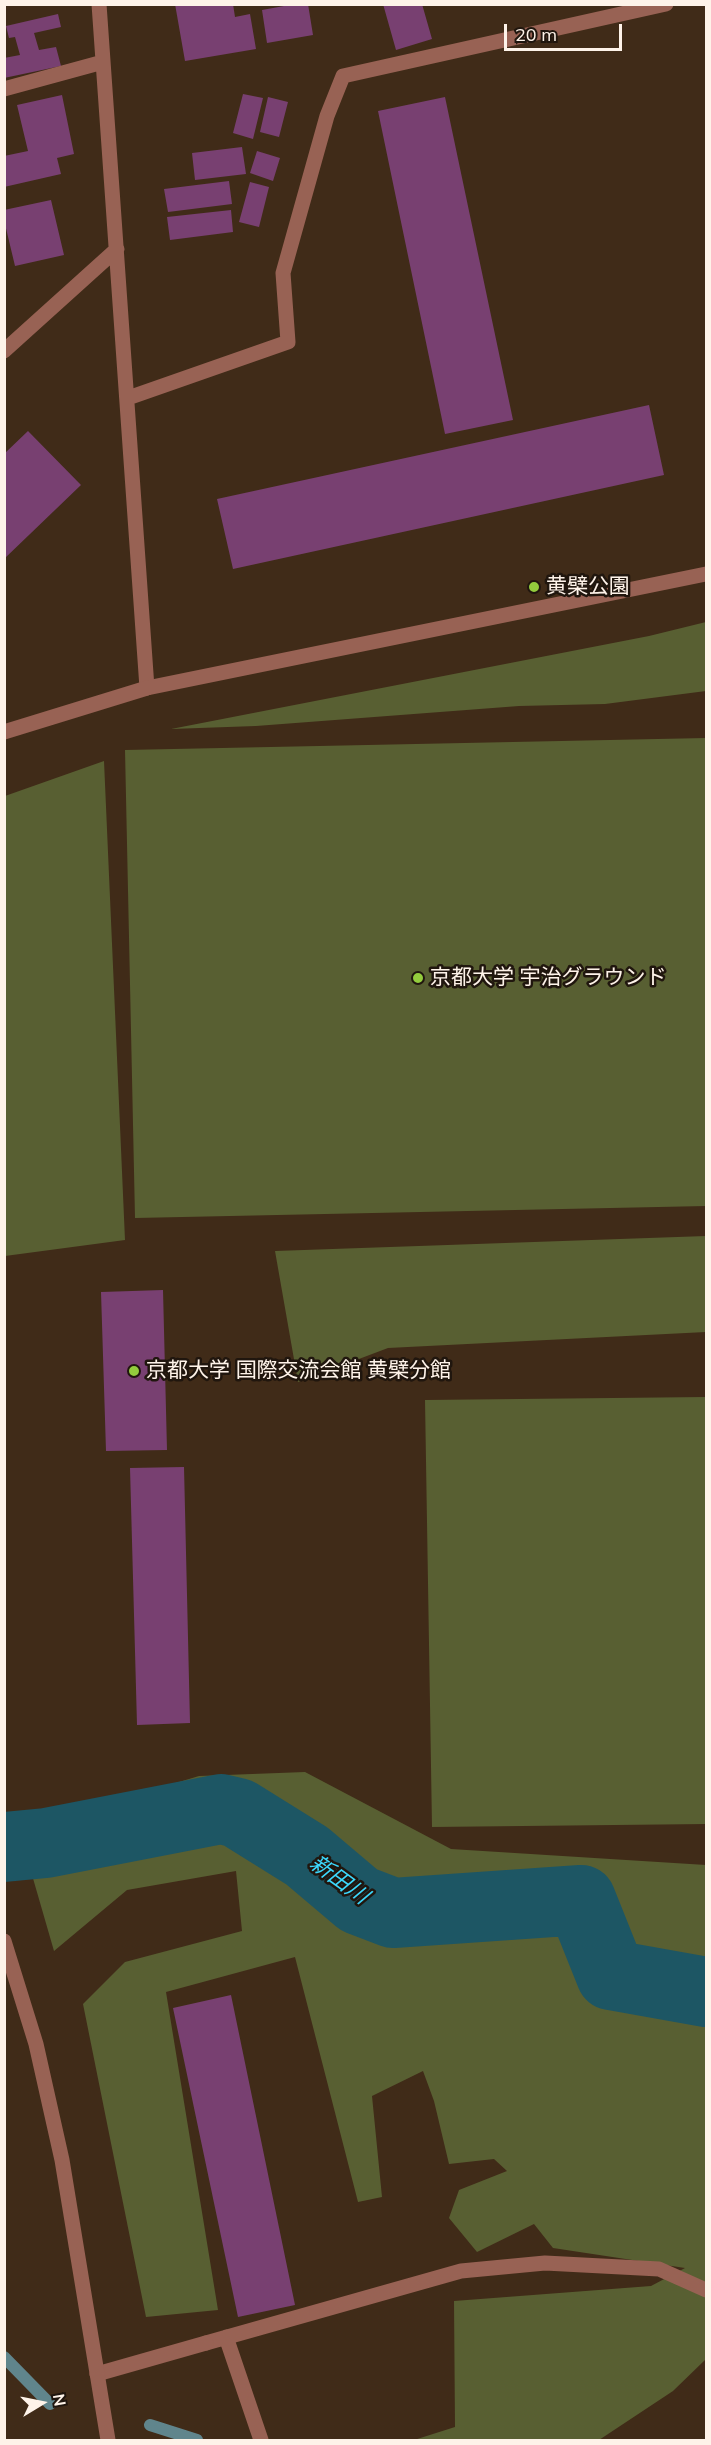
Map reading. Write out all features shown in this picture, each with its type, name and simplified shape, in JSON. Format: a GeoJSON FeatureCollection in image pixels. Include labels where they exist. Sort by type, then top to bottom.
{"type":"FeatureCollection","features":[{"type":"Feature","properties":{"kind":"street"},"geometry":{"type":"LineString","coordinates":[[99,4],[147,688]]}},
{"type":"Feature","properties":{"kind":"street"},"geometry":{"type":"LineString","coordinates":[[128,398],[288,342],[283,273],[327,116],[343,76],[666,4]]}},
{"type":"Feature","properties":{"kind":"street"},"geometry":{"type":"LineString","coordinates":[[4,89],[103,62]]}},
{"type":"Feature","properties":{"kind":"street"},"geometry":{"type":"LineString","coordinates":[[4,351],[117,249]]}},
{"type":"Feature","properties":{"kind":"street"},"geometry":{"type":"LineString","coordinates":[[4,732],[147,688],[706,574]]}},
{"type":"Feature","properties":{"kind":"street"},"geometry":{"type":"LineString","coordinates":[[4,1941],[36,2044],[62,2160],[108,2440]]}},
{"type":"Feature","properties":{"kind":"street"},"geometry":{"type":"LineString","coordinates":[[97,2374],[461,2271],[545,2262],[659,2269],[706,2290]]}},
{"type":"Feature","properties":{"kind":"street"},"geometry":{"type":"LineString","coordinates":[[226,2337],[261,2440]]}},
{"type":"Feature","properties":{"kind":"green space"},"geometry":{"type":"Polygon","coordinates":[[[706,622],[706,691],[605,704],[519,706],[256,726],[171,729],[649,636],[706,622]]]}},
{"type":"Feature","properties":{"kind":"green space","name":"京都大学 宇治グラウンド"},"geometry":{"type":"Polygon","coordinates":[[[706,738],[706,1206],[135,1218],[125,750],[706,738]]]}},
{"type":"Feature","properties":{"kind":"green space"},"geometry":{"type":"Polygon","coordinates":[[[104,761],[125,1240],[5,1256],[5,796],[104,761]]]}},
{"type":"Feature","properties":{"kind":"green space"},"geometry":{"type":"Polygon","coordinates":[[[706,1236],[706,1332],[388,1348],[298,1382],[275,1251],[706,1236]]]}},
{"type":"Feature","properties":{"kind":"green space"},"geometry":{"type":"Polygon","coordinates":[[[706,1397],[706,1824],[432,1827],[425,1400],[706,1397]]]}},
{"type":"Feature","properties":{"kind":"green space"},"geometry":{"type":"Polygon","coordinates":[[[305,1772],[451,1849],[706,1865],[706,2359],[673,2391],[599,2440],[414,2440],[455,2427],[454,2301],[651,2286],[685,2268],[553,2248],[534,2224],[477,2252],[449,2218],[459,2190],[507,2171],[494,2159],[449,2164],[434,2101],[423,2071],[372,2096],[382,2197],[358,2202],[295,1957],[166,1992],[218,2310],[146,2317],[83,2004],[125,1962],[242,1931],[236,1871],[127,1890],[54,1951],[19,1830],[199,1776],[305,1772]]]}},
{"type":"Feature","properties":{"kind":"building"},"geometry":{"type":"Polygon","coordinates":[[[175,4],[233,4],[235,17],[250,14],[256,49],[185,61],[175,4]]]}},
{"type":"Feature","properties":{"kind":"building"},"geometry":{"type":"Polygon","coordinates":[[[308,4],[313,35],[267,43],[262,10],[308,4]]]}},
{"type":"Feature","properties":{"kind":"building"},"geometry":{"type":"Polygon","coordinates":[[[383,4],[422,4],[432,39],[396,50],[383,4]]]}},
{"type":"Feature","properties":{"kind":"building"},"geometry":{"type":"Polygon","coordinates":[[[58,14],[61,27],[34,33],[39,50],[56,47],[61,66],[4,78],[4,58],[20,55],[15,37],[9,38],[6,26],[58,14]]]}},
{"type":"Feature","properties":{"kind":"building"},"geometry":{"type":"Polygon","coordinates":[[[243,94],[263,98],[253,139],[233,133],[243,94]]]}},
{"type":"Feature","properties":{"kind":"building"},"geometry":{"type":"Polygon","coordinates":[[[62,95],[74,154],[57,158],[61,174],[4,187],[4,156],[28,151],[17,105],[62,95]]]}},
{"type":"Feature","properties":{"kind":"building"},"geometry":{"type":"Polygon","coordinates":[[[268,97],[288,102],[279,137],[260,132],[268,97]]]}},
{"type":"Feature","properties":{"kind":"building"},"geometry":{"type":"Polygon","coordinates":[[[445,97],[513,420],[445,434],[378,111],[445,97]]]}},
{"type":"Feature","properties":{"kind":"building"},"geometry":{"type":"Polygon","coordinates":[[[242,147],[246,174],[195,180],[192,153],[242,147]]]}},
{"type":"Feature","properties":{"kind":"building"},"geometry":{"type":"Polygon","coordinates":[[[257,151],[280,158],[273,181],[250,173],[257,151]]]}},
{"type":"Feature","properties":{"kind":"building"},"geometry":{"type":"Polygon","coordinates":[[[229,181],[232,204],[168,212],[164,189],[229,181]]]}},
{"type":"Feature","properties":{"kind":"building"},"geometry":{"type":"Polygon","coordinates":[[[250,182],[269,187],[259,227],[239,222],[250,182]]]}},
{"type":"Feature","properties":{"kind":"building"},"geometry":{"type":"Polygon","coordinates":[[[51,200],[64,255],[15,266],[4,220],[4,210],[51,200]]]}},
{"type":"Feature","properties":{"kind":"building"},"geometry":{"type":"Polygon","coordinates":[[[231,210],[233,232],[170,240],[167,217],[231,210]]]}},
{"type":"Feature","properties":{"kind":"building"},"geometry":{"type":"Polygon","coordinates":[[[649,405],[664,475],[233,569],[217,499],[649,405]]]}},
{"type":"Feature","properties":{"kind":"building"},"geometry":{"type":"Polygon","coordinates":[[[28,431],[81,485],[4,559],[4,454],[28,431]]]}},
{"type":"Feature","properties":{"kind":"building","name":"京都大学 国際交流会館 黄檗分館"},"geometry":{"type":"Polygon","coordinates":[[[163,1290],[167,1450],[106,1451],[101,1292],[163,1290]]]}},
{"type":"Feature","properties":{"kind":"building"},"geometry":{"type":"Polygon","coordinates":[[[184,1467],[190,1723],[137,1725],[130,1468],[184,1467]]]}},
{"type":"Feature","properties":{"kind":"building"},"geometry":{"type":"Polygon","coordinates":[[[231,1995],[295,2305],[238,2317],[173,2008],[231,1995]]]}},
{"type":"Feature","properties":{"kind":"waterway","name":"新田川"},"geometry":{"type":"LineString","coordinates":[[4,1847],[46,1843],[221,1809],[238,1813],[307,1856],[359,1900],[393,1913],[581,1900],[611,1975],[706,1992]]}},
{"type":"Feature","properties":{"kind":"waterway"},"geometry":{"type":"LineString","coordinates":[[4,2357],[50,2404]]}},
{"type":"Feature","properties":{"kind":"waterway"},"geometry":{"type":"LineString","coordinates":[[150,2425],[197,2440]]}},
{"type":"Feature","properties":{"kind":"place","name":"黄檗公園"},"geometry":{"type":"Point","coordinates":[534,587]}},
{"type":"Feature","properties":{"kind":"place","name":"京都大学 宇治グラウンド"},"geometry":{"type":"Point","coordinates":[418,978]}},
{"type":"Feature","properties":{"kind":"place","name":"京都大学 国際交流会館 黄檗分館"},"geometry":{"type":"Point","coordinates":[134,1371]}}]}
